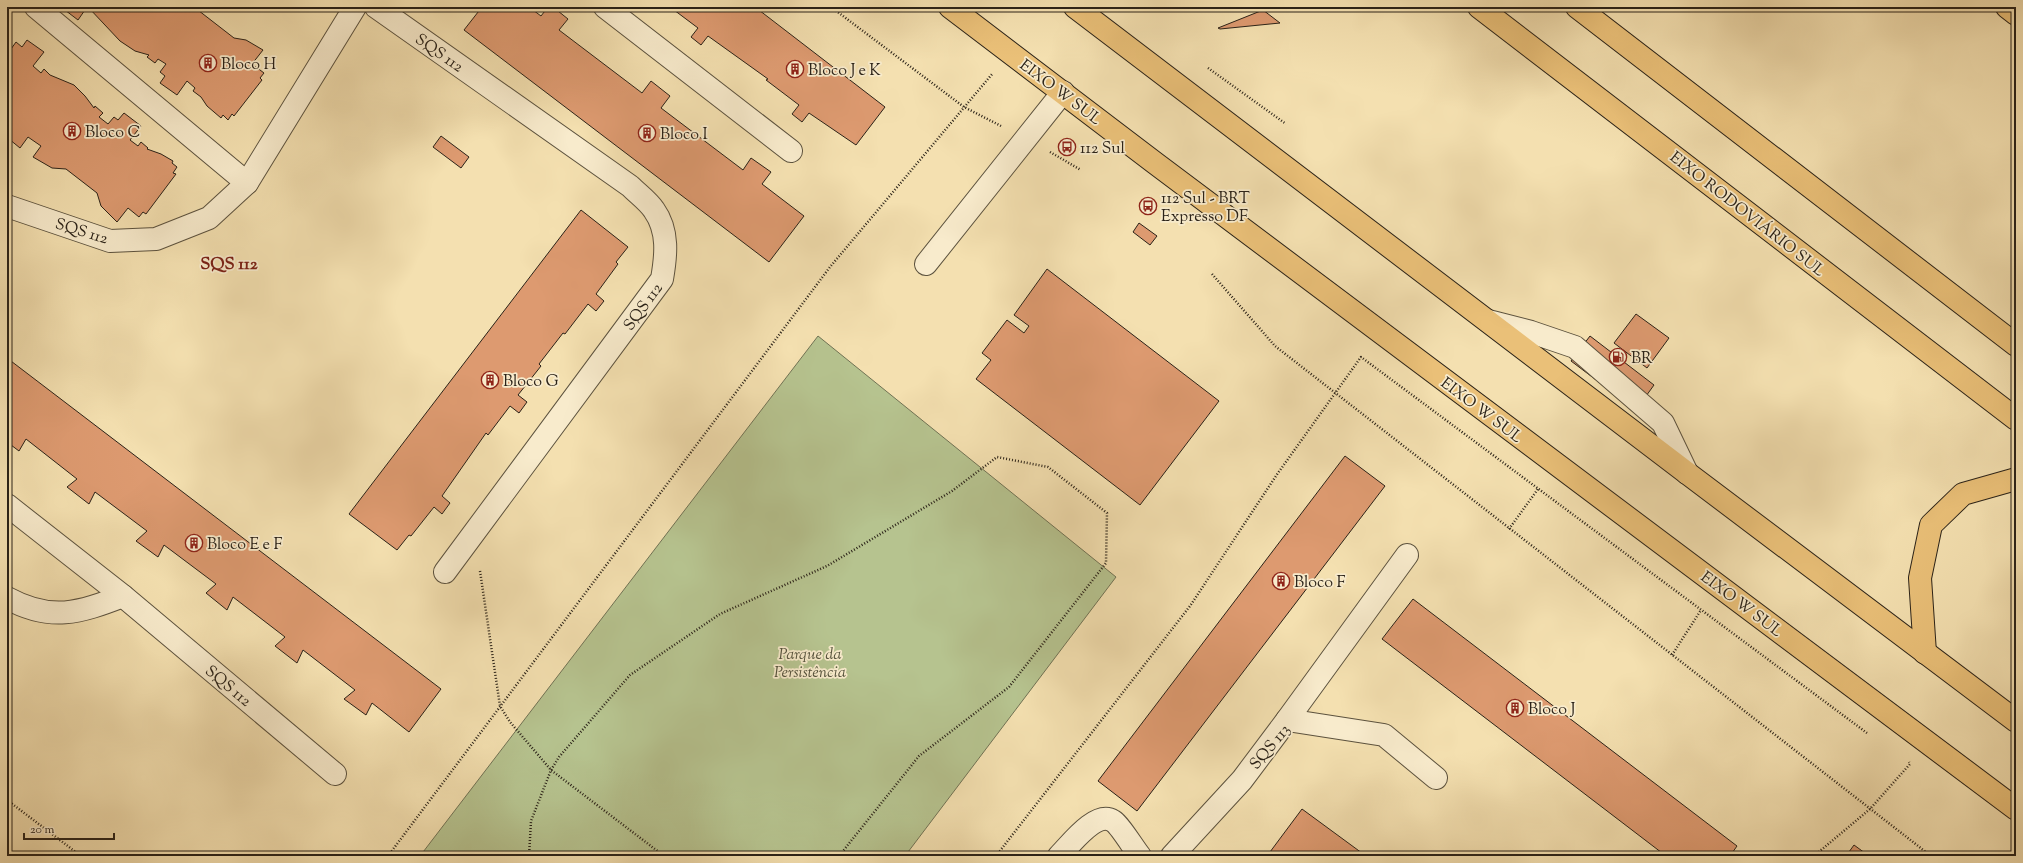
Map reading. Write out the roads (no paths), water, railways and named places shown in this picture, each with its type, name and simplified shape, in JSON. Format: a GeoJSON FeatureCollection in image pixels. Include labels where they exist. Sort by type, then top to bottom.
{"type":"FeatureCollection","features":[{"type":"Feature","properties":{"kind":"main road","name":"EIXO W SUL"},"geometry":{"type":"LineString","coordinates":[[950,7],[1168,173],[2016,809]]}},
{"type":"Feature","properties":{"kind":"main road"},"geometry":{"type":"LineString","coordinates":[[1075,7],[1687,473],[2016,721]]}},
{"type":"Feature","properties":{"kind":"main road","name":"EIXO RODOVIÁRIO SUL"},"geometry":{"type":"LineString","coordinates":[[1479,7],[2016,419]]}},
{"type":"Feature","properties":{"kind":"main road"},"geometry":{"type":"LineString","coordinates":[[1577,7],[2016,345]]}},
{"type":"Feature","properties":{"kind":"main road"},"geometry":{"type":"LineString","coordinates":[[2006,7],[2016,14]]}},
{"type":"Feature","properties":{"kind":"main road"},"geometry":{"type":"LineString","coordinates":[[1925,653],[1920,578],[1931,525],[1963,494],[2016,479]]}},
{"type":"Feature","properties":{"kind":"street"},"geometry":{"type":"LineString","coordinates":[[36,7],[247,183]]}},
{"type":"Feature","properties":{"kind":"street","name":"SQS 112"},"geometry":{"type":"LineString","coordinates":[[7,206],[110,241],[156,239],[209,218],[247,183],[355,7]]}},
{"type":"Feature","properties":{"kind":"street","name":"SQS 112"},"geometry":{"type":"LineString","coordinates":[[376,7],[630,186],[654,211],[664,234],[666,257],[662,279],[446,572]]}},
{"type":"Feature","properties":{"kind":"street"},"geometry":{"type":"LineString","coordinates":[[605,7],[791,151]]}},
{"type":"Feature","properties":{"kind":"street"},"geometry":{"type":"LineString","coordinates":[[926,264],[1063,92]]}},
{"type":"Feature","properties":{"kind":"street"},"geometry":{"type":"LineString","coordinates":[[1488,321],[1531,332],[1575,348],[1663,423],[1687,473]]}},
{"type":"Feature","properties":{"kind":"street","name":"SQS 112"},"geometry":{"type":"LineString","coordinates":[[7,505],[123,596],[335,774]]}},
{"type":"Feature","properties":{"kind":"street"},"geometry":{"type":"LineString","coordinates":[[1287,720],[1407,555]]}},
{"type":"Feature","properties":{"kind":"street"},"geometry":{"type":"LineString","coordinates":[[7,598],[25,607],[54,614],[89,609],[123,596]]}},
{"type":"Feature","properties":{"kind":"street","name":"SQS 113"},"geometry":{"type":"LineString","coordinates":[[1172,856],[1242,780],[1287,720],[1384,735],[1436,778]]}},
{"type":"Feature","properties":{"kind":"street"},"geometry":{"type":"LineString","coordinates":[[1059,856],[1093,821],[1106,819],[1114,821],[1140,856]]}},
{"type":"Feature","properties":{"kind":"place","name":"Bloco H"},"geometry":{"type":"Point","coordinates":[208,63]}},
{"type":"Feature","properties":{"kind":"place","name":"Bloco J e K"},"geometry":{"type":"Point","coordinates":[795,69]}},
{"type":"Feature","properties":{"kind":"place","name":"Bloco C"},"geometry":{"type":"Point","coordinates":[72,131]}},
{"type":"Feature","properties":{"kind":"place","name":"Bloco I"},"geometry":{"type":"Point","coordinates":[647,133]}},
{"type":"Feature","properties":{"kind":"place","name":"112 Sul"},"geometry":{"type":"Point","coordinates":[1067,147]}},
{"type":"Feature","properties":{"kind":"place","name":"112 Sul - BRT Expresso DF"},"geometry":{"type":"Point","coordinates":[1148,206]}},
{"type":"Feature","properties":{"kind":"place","name":"BR"},"geometry":{"type":"Point","coordinates":[1618,357]}},
{"type":"Feature","properties":{"kind":"place","name":"Bloco G"},"geometry":{"type":"Point","coordinates":[490,380]}},
{"type":"Feature","properties":{"kind":"place","name":"Bloco E e F"},"geometry":{"type":"Point","coordinates":[194,543]}},
{"type":"Feature","properties":{"kind":"place","name":"Bloco F"},"geometry":{"type":"Point","coordinates":[1281,581]}},
{"type":"Feature","properties":{"kind":"place","name":"Bloco J"},"geometry":{"type":"Point","coordinates":[1515,708]}},
{"type":"Feature","properties":{"kind":"district","name":"SQS 112"},"geometry":{"type":"Point","coordinates":[229,263]}},
{"type":"Feature","properties":{"kind":"park label","name":"Parque da Persistência"},"geometry":{"type":"Point","coordinates":[810,662]}}]}
